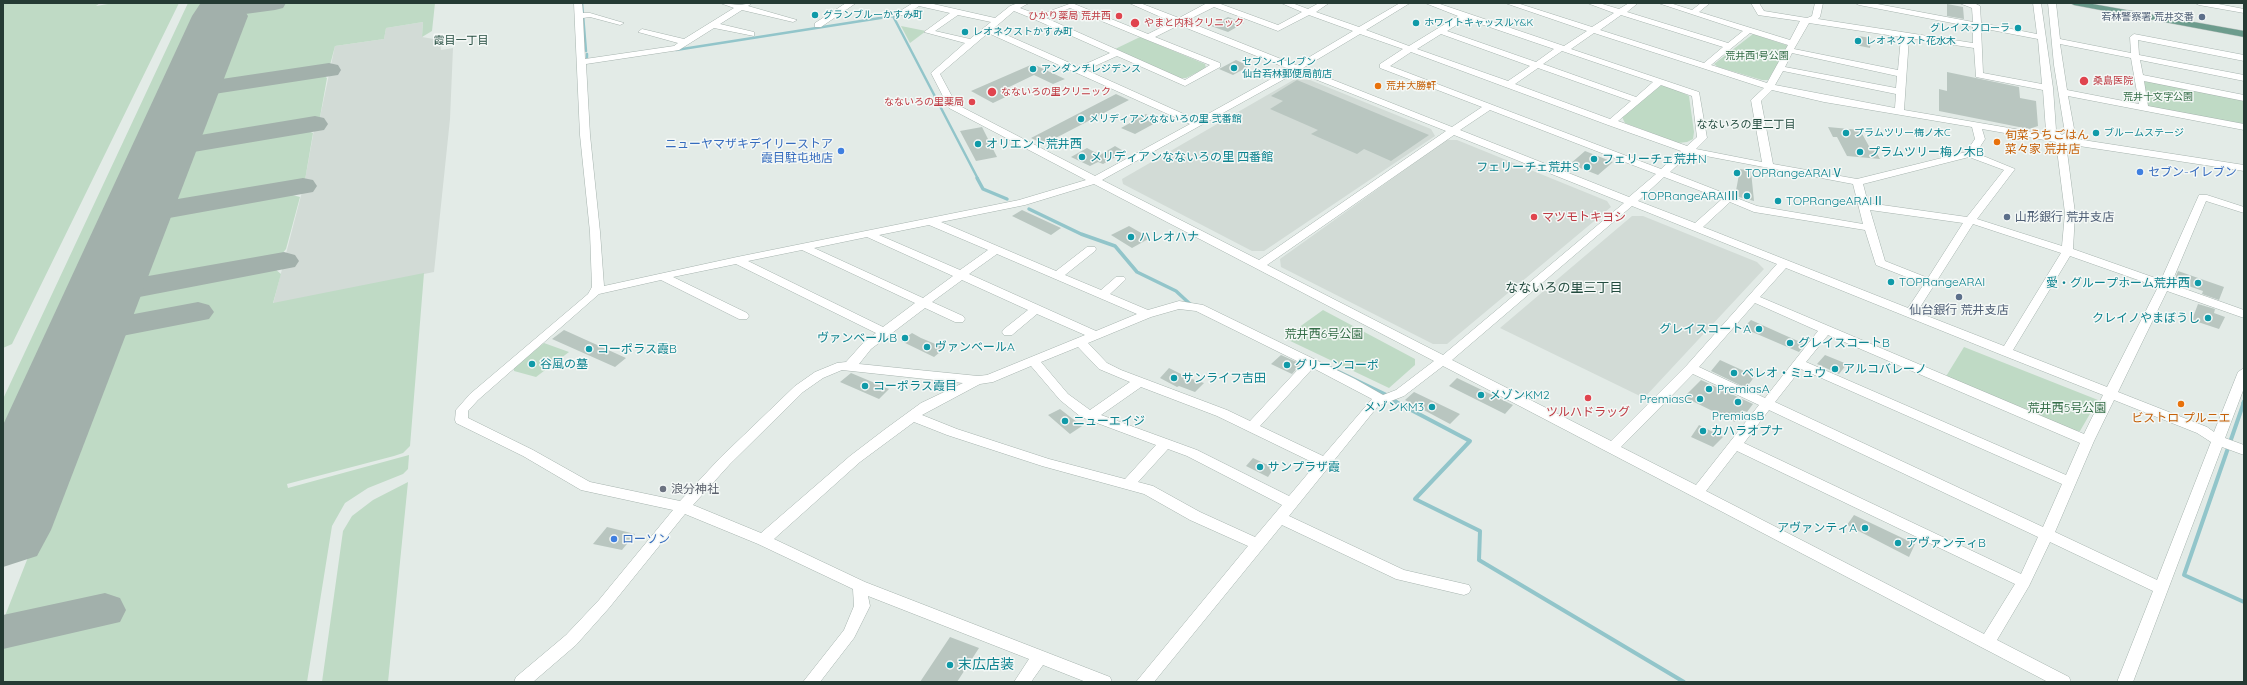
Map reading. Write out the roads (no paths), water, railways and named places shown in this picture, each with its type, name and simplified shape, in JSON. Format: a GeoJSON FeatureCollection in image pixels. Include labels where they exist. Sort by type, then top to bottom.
{"type":"FeatureCollection","features":[{"type":"Feature","properties":{"kind":"main road"},"geometry":{"type":"LineString","coordinates":[[2074,3],[2244,34]]}},
{"type":"Feature","properties":{"kind":"street"},"geometry":{"type":"LineString","coordinates":[[578,3],[584,16],[582,62],[585,135],[598,273],[596,291]]}},
{"type":"Feature","properties":{"kind":"street"},"geometry":{"type":"LineString","coordinates":[[724,3],[745,5],[793,20]]}},
{"type":"Feature","properties":{"kind":"street"},"geometry":{"type":"LineString","coordinates":[[903,13],[918,3],[956,12],[992,25],[1080,70],[1198,124]]}},
{"type":"Feature","properties":{"kind":"street"},"geometry":{"type":"LineString","coordinates":[[1025,3],[1013,8],[935,73],[952,106],[2063,682]]}},
{"type":"Feature","properties":{"kind":"street"},"geometry":{"type":"LineString","coordinates":[[1133,3],[2202,430],[2218,441],[2240,449]]}},
{"type":"Feature","properties":{"kind":"street"},"geometry":{"type":"LineString","coordinates":[[1285,3],[1610,123],[1688,150],[1857,182],[1970,154],[2010,168],[1971,220],[1910,313]]}},
{"type":"Feature","properties":{"kind":"street"},"geometry":{"type":"LineString","coordinates":[[1148,37],[1213,4],[1278,28],[1325,3]]}},
{"type":"Feature","properties":{"kind":"street"},"geometry":{"type":"LineString","coordinates":[[1104,682],[1039,658],[860,586],[763,540],[683,508],[586,486],[528,453],[461,420],[462,410],[474,397],[596,291],[661,276],[1046,196],[1096,180],[1298,68],[1358,30],[1406,3]]}},
{"type":"Feature","properties":{"kind":"street"},"geometry":{"type":"LineString","coordinates":[[1144,682],[1374,403],[1388,398],[1444,360],[1630,202],[1702,138],[1696,94],[1429,3]]}},
{"type":"Feature","properties":{"kind":"street"},"geometry":{"type":"LineString","coordinates":[[1509,3],[1770,87],[1824,99],[2061,140],[2244,168]]}},
{"type":"Feature","properties":{"kind":"street"},"geometry":{"type":"LineString","coordinates":[[1592,3],[1728,46]]}},
{"type":"Feature","properties":{"kind":"street"},"geometry":{"type":"LineString","coordinates":[[1511,83],[1536,65],[1594,31],[1634,3]]}},
{"type":"Feature","properties":{"kind":"street"},"geometry":{"type":"LineString","coordinates":[[1662,3],[1749,30],[1790,47],[1902,74]]}},
{"type":"Feature","properties":{"kind":"street"},"geometry":{"type":"LineString","coordinates":[[1693,13],[1706,3]]}},
{"type":"Feature","properties":{"kind":"street"},"geometry":{"type":"LineString","coordinates":[[1755,3],[1761,13],[1977,46]]}},
{"type":"Feature","properties":{"kind":"street"},"geometry":{"type":"LineString","coordinates":[[1768,166],[1756,100],[1770,87],[1804,22],[1816,18],[1819,3]]}},
{"type":"Feature","properties":{"kind":"street"},"geometry":{"type":"LineString","coordinates":[[1859,3],[2042,37]]}},
{"type":"Feature","properties":{"kind":"street"},"geometry":{"type":"LineString","coordinates":[[1963,3],[1976,6],[1979,75],[2048,88]]}},
{"type":"Feature","properties":{"kind":"street"},"geometry":{"type":"LineString","coordinates":[[2006,352],[2067,251],[2070,213],[2061,140],[2051,131],[2048,88],[2037,3]]}},
{"type":"Feature","properties":{"kind":"street"},"geometry":{"type":"LineString","coordinates":[[2052,3],[2057,41],[2058,65],[2070,134],[2061,140]]}},
{"type":"Feature","properties":{"kind":"street"},"geometry":{"type":"LineString","coordinates":[[2199,3],[2244,11]]}},
{"type":"Feature","properties":{"kind":"street"},"geometry":{"type":"LineString","coordinates":[[582,62],[676,48],[745,5]]}},
{"type":"Feature","properties":{"kind":"street"},"geometry":{"type":"LineString","coordinates":[[1013,8],[1039,18],[1185,83],[1217,66],[1070,5],[1039,18]]}},
{"type":"Feature","properties":{"kind":"street"},"geometry":{"type":"LineString","coordinates":[[818,25],[853,6]]}},
{"type":"Feature","properties":{"kind":"street"},"geometry":{"type":"LineString","coordinates":[[956,12],[928,32],[971,42]]}},
{"type":"Feature","properties":{"kind":"street"},"geometry":{"type":"LineString","coordinates":[[584,16],[620,23]]}},
{"type":"Feature","properties":{"kind":"street"},"geometry":{"type":"LineString","coordinates":[[1465,16],[1383,66],[1754,209],[1870,228]]}},
{"type":"Feature","properties":{"kind":"street"},"geometry":{"type":"LineString","coordinates":[[714,25],[751,34]]}},
{"type":"Feature","properties":{"kind":"street"},"geometry":{"type":"LineString","coordinates":[[1704,67],[1749,30]]}},
{"type":"Feature","properties":{"kind":"street"},"geometry":{"type":"LineString","coordinates":[[1440,31],[1637,100]]}},
{"type":"Feature","properties":{"kind":"street"},"geometry":{"type":"LineString","coordinates":[[642,32],[686,42]]}},
{"type":"Feature","properties":{"kind":"street"},"geometry":{"type":"LineString","coordinates":[[1900,112],[1905,34]]}},
{"type":"Feature","properties":{"kind":"street"},"geometry":{"type":"LineString","coordinates":[[2144,107],[2135,56],[2134,37],[2244,58]]}},
{"type":"Feature","properties":{"kind":"street"},"geometry":{"type":"LineString","coordinates":[[2057,41],[2244,78]]}},
{"type":"Feature","properties":{"kind":"street"},"geometry":{"type":"LineString","coordinates":[[1080,70],[1116,53]]}},
{"type":"Feature","properties":{"kind":"street"},"geometry":{"type":"LineString","coordinates":[[1779,68],[1901,92]]}},
{"type":"Feature","properties":{"kind":"street"},"geometry":{"type":"LineString","coordinates":[[2139,77],[2244,98]]}},
{"type":"Feature","properties":{"kind":"street"},"geometry":{"type":"LineString","coordinates":[[1610,123],[1660,81]]}},
{"type":"Feature","properties":{"kind":"street"},"geometry":{"type":"LineString","coordinates":[[2063,92],[2244,127]]}},
{"type":"Feature","properties":{"kind":"street"},"geometry":{"type":"LineString","coordinates":[[1260,265],[1489,106]]}},
{"type":"Feature","properties":{"kind":"street"},"geometry":{"type":"LineString","coordinates":[[1970,154],[1980,140],[1976,125]]}},
{"type":"Feature","properties":{"kind":"street"},"geometry":{"type":"LineString","coordinates":[[1857,182],[1880,263],[1931,283]]}},
{"type":"Feature","properties":{"kind":"street"},"geometry":{"type":"LineString","coordinates":[[1987,642],[2024,582],[2070,482],[2087,441],[2112,394],[2164,286],[2203,197],[2244,210]]}},
{"type":"Feature","properties":{"kind":"street"},"geometry":{"type":"LineString","coordinates":[[1696,228],[1728,198]]}},
{"type":"Feature","properties":{"kind":"street"},"geometry":{"type":"LineString","coordinates":[[1864,206],[1971,220],[2067,251],[2244,314]]}},
{"type":"Feature","properties":{"kind":"street"},"geometry":{"type":"LineString","coordinates":[[929,221],[1147,314]]}},
{"type":"Feature","properties":{"kind":"street"},"geometry":{"type":"LineString","coordinates":[[869,234],[1094,335]]}},
{"type":"Feature","properties":{"kind":"street"},"geometry":{"type":"LineString","coordinates":[[804,247],[959,319]]}},
{"type":"Feature","properties":{"kind":"street"},"geometry":{"type":"LineString","coordinates":[[1057,276],[1091,249]]}},
{"type":"Feature","properties":{"kind":"street"},"geometry":{"type":"LineString","coordinates":[[850,366],[867,346],[884,332],[995,250]]}},
{"type":"Feature","properties":{"kind":"street"},"geometry":{"type":"LineString","coordinates":[[737,260],[884,332]]}},
{"type":"Feature","properties":{"kind":"street"},"geometry":{"type":"LineString","coordinates":[[1612,448],[1692,368],[1784,263]]}},
{"type":"Feature","properties":{"kind":"street"},"geometry":{"type":"LineString","coordinates":[[661,276],[743,316]]}},
{"type":"Feature","properties":{"kind":"street"},"geometry":{"type":"LineString","coordinates":[[1102,295],[1120,278]]}},
{"type":"Feature","properties":{"kind":"street"},"geometry":{"type":"LineString","coordinates":[[1752,298],[2087,441]]}},
{"type":"Feature","properties":{"kind":"street"},"geometry":{"type":"LineString","coordinates":[[522,682],[571,640],[599,610],[683,508],[725,461],[799,389],[819,375],[841,366],[978,380],[989,379],[1147,314],[1179,304],[1198,308],[1311,363],[1388,398]]}},
{"type":"Feature","properties":{"kind":"street"},"geometry":{"type":"LineString","coordinates":[[1008,332],[1036,309]]}},
{"type":"Feature","properties":{"kind":"street"},"geometry":{"type":"LineString","coordinates":[[1697,493],[1825,330]]}},
{"type":"Feature","properties":{"kind":"street"},"geometry":{"type":"LineString","coordinates":[[1080,342],[1103,366],[1139,382],[1216,411],[1325,462]]}},
{"type":"Feature","properties":{"kind":"street"},"geometry":{"type":"LineString","coordinates":[[1033,361],[1075,407],[1091,416],[1198,456],[1291,503]]}},
{"type":"Feature","properties":{"kind":"street"},"geometry":{"type":"LineString","coordinates":[[1252,427],[1311,363]]}},
{"type":"Feature","properties":{"kind":"street"},"geometry":{"type":"LineString","coordinates":[[1798,364],[2070,482]]}},
{"type":"Feature","properties":{"kind":"street"},"geometry":{"type":"LineString","coordinates":[[1692,368],[2161,588]]}},
{"type":"Feature","properties":{"kind":"street"},"geometry":{"type":"LineString","coordinates":[[2125,682],[2244,372]]}},
{"type":"Feature","properties":{"kind":"street"},"geometry":{"type":"LineString","coordinates":[[763,540],[855,459],[912,416],[926,406],[978,380]]}},
{"type":"Feature","properties":{"kind":"street"},"geometry":{"type":"LineString","coordinates":[[1091,416],[1139,382]]}},
{"type":"Feature","properties":{"kind":"street"},"geometry":{"type":"LineString","coordinates":[[912,416],[952,432],[1047,463],[1148,490],[1194,516],[1257,544]]}},
{"type":"Feature","properties":{"kind":"street"},"geometry":{"type":"LineString","coordinates":[[1128,484],[1165,444]]}},
{"type":"Feature","properties":{"kind":"street"},"geometry":{"type":"LineString","coordinates":[[1735,444],[2024,582]]}},
{"type":"Feature","properties":{"kind":"street"},"geometry":{"type":"LineString","coordinates":[[1279,517],[1401,575],[1464,588]]}},
{"type":"Feature","properties":{"kind":"street"},"geometry":{"type":"LineString","coordinates":[[811,682],[849,634],[862,606],[860,586]]}},
{"type":"Feature","properties":{"kind":"street"},"geometry":{"type":"LineString","coordinates":[[1022,682],[1039,658]]}},
{"type":"Feature","properties":{"kind":"waterway"},"geometry":{"type":"LineString","coordinates":[[582,3],[586,51]]}},
{"type":"Feature","properties":{"kind":"waterway"},"geometry":{"type":"LineString","coordinates":[[676,50],[893,16],[978,179]]}},
{"type":"Feature","properties":{"kind":"waterway"},"geometry":{"type":"LineString","coordinates":[[977,178],[983,189],[1007,199]]}},
{"type":"Feature","properties":{"kind":"waterway"},"geometry":{"type":"LineString","coordinates":[[1029,209],[1081,234],[1115,246],[1137,272],[1176,291],[1190,304]]}},
{"type":"Feature","properties":{"kind":"waterway"},"geometry":{"type":"LineString","coordinates":[[1331,368],[1387,395],[1398,403]]}},
{"type":"Feature","properties":{"kind":"waterway"},"geometry":{"type":"LineString","coordinates":[[1396,402],[1470,441],[1415,499],[1480,531],[1479,560],[1684,682]]}},
{"type":"Feature","properties":{"kind":"waterway"},"geometry":{"type":"LineString","coordinates":[[2244,402],[2184,575],[2244,602]]}},
{"type":"Feature","properties":{"kind":"place","name":"グランブルーかすみ町"},"geometry":{"type":"Point","coordinates":[815,15]}},
{"type":"Feature","properties":{"kind":"place","name":"ひかり薬局 荒井西"},"geometry":{"type":"Point","coordinates":[1119,16]}},
{"type":"Feature","properties":{"kind":"place","name":"若林警察署 荒井交番"},"geometry":{"type":"Point","coordinates":[2202,17]}},
{"type":"Feature","properties":{"kind":"place","name":"やまと内科クリニック"},"geometry":{"type":"Point","coordinates":[1135,23]}},
{"type":"Feature","properties":{"kind":"place","name":"ホワイトキャッスルY&K"},"geometry":{"type":"Point","coordinates":[1416,23]}},
{"type":"Feature","properties":{"kind":"place","name":"グレイスフローラ"},"geometry":{"type":"Point","coordinates":[2018,28]}},
{"type":"Feature","properties":{"kind":"place","name":"レオネクストかすみ町"},"geometry":{"type":"Point","coordinates":[965,32]}},
{"type":"Feature","properties":{"kind":"place","name":"レオネクスト花水木"},"geometry":{"type":"Point","coordinates":[1858,41]}},
{"type":"Feature","properties":{"kind":"place","name":"セブン-イレブン 仙台若林郵便局前店"},"geometry":{"type":"Point","coordinates":[1234,68]}},
{"type":"Feature","properties":{"kind":"place","name":"アンダンチレジデンス"},"geometry":{"type":"Point","coordinates":[1033,69]}},
{"type":"Feature","properties":{"kind":"place","name":"桑島医院"},"geometry":{"type":"Point","coordinates":[2084,81]}},
{"type":"Feature","properties":{"kind":"place","name":"荒井大勝軒"},"geometry":{"type":"Point","coordinates":[1378,86]}},
{"type":"Feature","properties":{"kind":"place","name":"なないろの里クリニック"},"geometry":{"type":"Point","coordinates":[992,92]}},
{"type":"Feature","properties":{"kind":"place","name":"なないろの里薬局"},"geometry":{"type":"Point","coordinates":[972,102]}},
{"type":"Feature","properties":{"kind":"place","name":"メリディアンなないろの里 弐番館"},"geometry":{"type":"Point","coordinates":[1081,119]}},
{"type":"Feature","properties":{"kind":"place","name":"プラムツリー梅ノ木C"},"geometry":{"type":"Point","coordinates":[1846,133]}},
{"type":"Feature","properties":{"kind":"place","name":"ブルームステージ"},"geometry":{"type":"Point","coordinates":[2096,133]}},
{"type":"Feature","properties":{"kind":"place","name":"旬菜うちごはん 菜々家 荒井店"},"geometry":{"type":"Point","coordinates":[1997,142]}},
{"type":"Feature","properties":{"kind":"place","name":"オリエント荒井西"},"geometry":{"type":"Point","coordinates":[978,144]}},
{"type":"Feature","properties":{"kind":"place","name":"ニューヤマザキデイリーストア 霞目駐屯地店"},"geometry":{"type":"Point","coordinates":[841,151]}},
{"type":"Feature","properties":{"kind":"place","name":"プラムツリー梅ノ木B"},"geometry":{"type":"Point","coordinates":[1860,152]}},
{"type":"Feature","properties":{"kind":"place","name":"メリディアンなないろの里 四番館"},"geometry":{"type":"Point","coordinates":[1082,157]}},
{"type":"Feature","properties":{"kind":"place","name":"フェリーチェ荒井N"},"geometry":{"type":"Point","coordinates":[1594,159]}},
{"type":"Feature","properties":{"kind":"place","name":"フェリーチェ荒井S"},"geometry":{"type":"Point","coordinates":[1587,167]}},
{"type":"Feature","properties":{"kind":"place","name":"セブン-イレブン"},"geometry":{"type":"Point","coordinates":[2140,172]}},
{"type":"Feature","properties":{"kind":"place","name":"TOPRangeARAIⅤ"},"geometry":{"type":"Point","coordinates":[1737,173]}},
{"type":"Feature","properties":{"kind":"place","name":"TOPRangeARAIⅢ"},"geometry":{"type":"Point","coordinates":[1747,196]}},
{"type":"Feature","properties":{"kind":"place","name":"TOPRangeARAIⅡ"},"geometry":{"type":"Point","coordinates":[1778,201]}},
{"type":"Feature","properties":{"kind":"place","name":"マツモトキヨシ"},"geometry":{"type":"Point","coordinates":[1534,217]}},
{"type":"Feature","properties":{"kind":"place","name":"山形銀行 荒井支店"},"geometry":{"type":"Point","coordinates":[2007,217]}},
{"type":"Feature","properties":{"kind":"place","name":"ハレオハナ"},"geometry":{"type":"Point","coordinates":[1131,237]}},
{"type":"Feature","properties":{"kind":"place","name":"TOPRangeARAI"},"geometry":{"type":"Point","coordinates":[1891,282]}},
{"type":"Feature","properties":{"kind":"place","name":"愛・グループホーム荒井西"},"geometry":{"type":"Point","coordinates":[2198,283]}},
{"type":"Feature","properties":{"kind":"place","name":"仙台銀行 荒井支店"},"geometry":{"type":"Point","coordinates":[1959,297]}},
{"type":"Feature","properties":{"kind":"place","name":"クレイノやまぼうし"},"geometry":{"type":"Point","coordinates":[2208,318]}},
{"type":"Feature","properties":{"kind":"place","name":"グレイスコートA"},"geometry":{"type":"Point","coordinates":[1759,329]}},
{"type":"Feature","properties":{"kind":"place","name":"ヴァンベールB"},"geometry":{"type":"Point","coordinates":[905,338]}},
{"type":"Feature","properties":{"kind":"place","name":"グレイスコートB"},"geometry":{"type":"Point","coordinates":[1790,343]}},
{"type":"Feature","properties":{"kind":"place","name":"ヴァンベールA"},"geometry":{"type":"Point","coordinates":[927,347]}},
{"type":"Feature","properties":{"kind":"place","name":"コーポラス霞B"},"geometry":{"type":"Point","coordinates":[589,349]}},
{"type":"Feature","properties":{"kind":"place","name":"谷風の墓"},"geometry":{"type":"Point","coordinates":[532,364]}},
{"type":"Feature","properties":{"kind":"place","name":"グリーンコーポ"},"geometry":{"type":"Point","coordinates":[1287,365]}},
{"type":"Feature","properties":{"kind":"place","name":"アルコバレーノ"},"geometry":{"type":"Point","coordinates":[1835,369]}},
{"type":"Feature","properties":{"kind":"place","name":"ベレオ・ミュウ"},"geometry":{"type":"Point","coordinates":[1734,373]}},
{"type":"Feature","properties":{"kind":"place","name":"サンライフ吉田"},"geometry":{"type":"Point","coordinates":[1174,378]}},
{"type":"Feature","properties":{"kind":"place","name":"コーポラス霞目"},"geometry":{"type":"Point","coordinates":[865,386]}},
{"type":"Feature","properties":{"kind":"place","name":"PremiasA"},"geometry":{"type":"Point","coordinates":[1709,389]}},
{"type":"Feature","properties":{"kind":"place","name":"メゾンKM2"},"geometry":{"type":"Point","coordinates":[1481,395]}},
{"type":"Feature","properties":{"kind":"place","name":"ツルハドラッグ"},"geometry":{"type":"Point","coordinates":[1588,398]}},
{"type":"Feature","properties":{"kind":"place","name":"PremiasC"},"geometry":{"type":"Point","coordinates":[1700,399]}},
{"type":"Feature","properties":{"kind":"place","name":"PremiasB"},"geometry":{"type":"Point","coordinates":[1738,402]}},
{"type":"Feature","properties":{"kind":"place","name":"ビストロ プルニエ"},"geometry":{"type":"Point","coordinates":[2181,404]}},
{"type":"Feature","properties":{"kind":"place","name":"メゾンKM3"},"geometry":{"type":"Point","coordinates":[1432,407]}},
{"type":"Feature","properties":{"kind":"place","name":"ニューエイジ"},"geometry":{"type":"Point","coordinates":[1065,421]}},
{"type":"Feature","properties":{"kind":"place","name":"カハラオプナ"},"geometry":{"type":"Point","coordinates":[1703,431]}},
{"type":"Feature","properties":{"kind":"place","name":"サンプラザ霞"},"geometry":{"type":"Point","coordinates":[1260,467]}},
{"type":"Feature","properties":{"kind":"place","name":"浪分神社"},"geometry":{"type":"Point","coordinates":[663,489]}},
{"type":"Feature","properties":{"kind":"place","name":"アヴァンティA"},"geometry":{"type":"Point","coordinates":[1865,528]}},
{"type":"Feature","properties":{"kind":"place","name":"ローソン"},"geometry":{"type":"Point","coordinates":[614,539]}},
{"type":"Feature","properties":{"kind":"place","name":"アヴァンティB"},"geometry":{"type":"Point","coordinates":[1898,543]}},
{"type":"Feature","properties":{"kind":"place","name":"末広店装"},"geometry":{"type":"Point","coordinates":[950,665]}},
{"type":"Feature","properties":{"kind":"district","name":"霞目一丁目"},"geometry":{"type":"Point","coordinates":[461,41]}},
{"type":"Feature","properties":{"kind":"district","name":"なないろの里二丁目"},"geometry":{"type":"Point","coordinates":[1746,125]}},
{"type":"Feature","properties":{"kind":"district","name":"なないろの里三丁目"},"geometry":{"type":"Point","coordinates":[1564,288]}},
{"type":"Feature","properties":{"kind":"park label","name":"荒井西1号公園"},"geometry":{"type":"Point","coordinates":[1757,56]}},
{"type":"Feature","properties":{"kind":"park label","name":"荒井十文字公園"},"geometry":{"type":"Point","coordinates":[2158,97]}},
{"type":"Feature","properties":{"kind":"park label","name":"荒井西6号公園"},"geometry":{"type":"Point","coordinates":[1324,334]}},
{"type":"Feature","properties":{"kind":"park label","name":"荒井西5号公園"},"geometry":{"type":"Point","coordinates":[2067,408]}}]}
